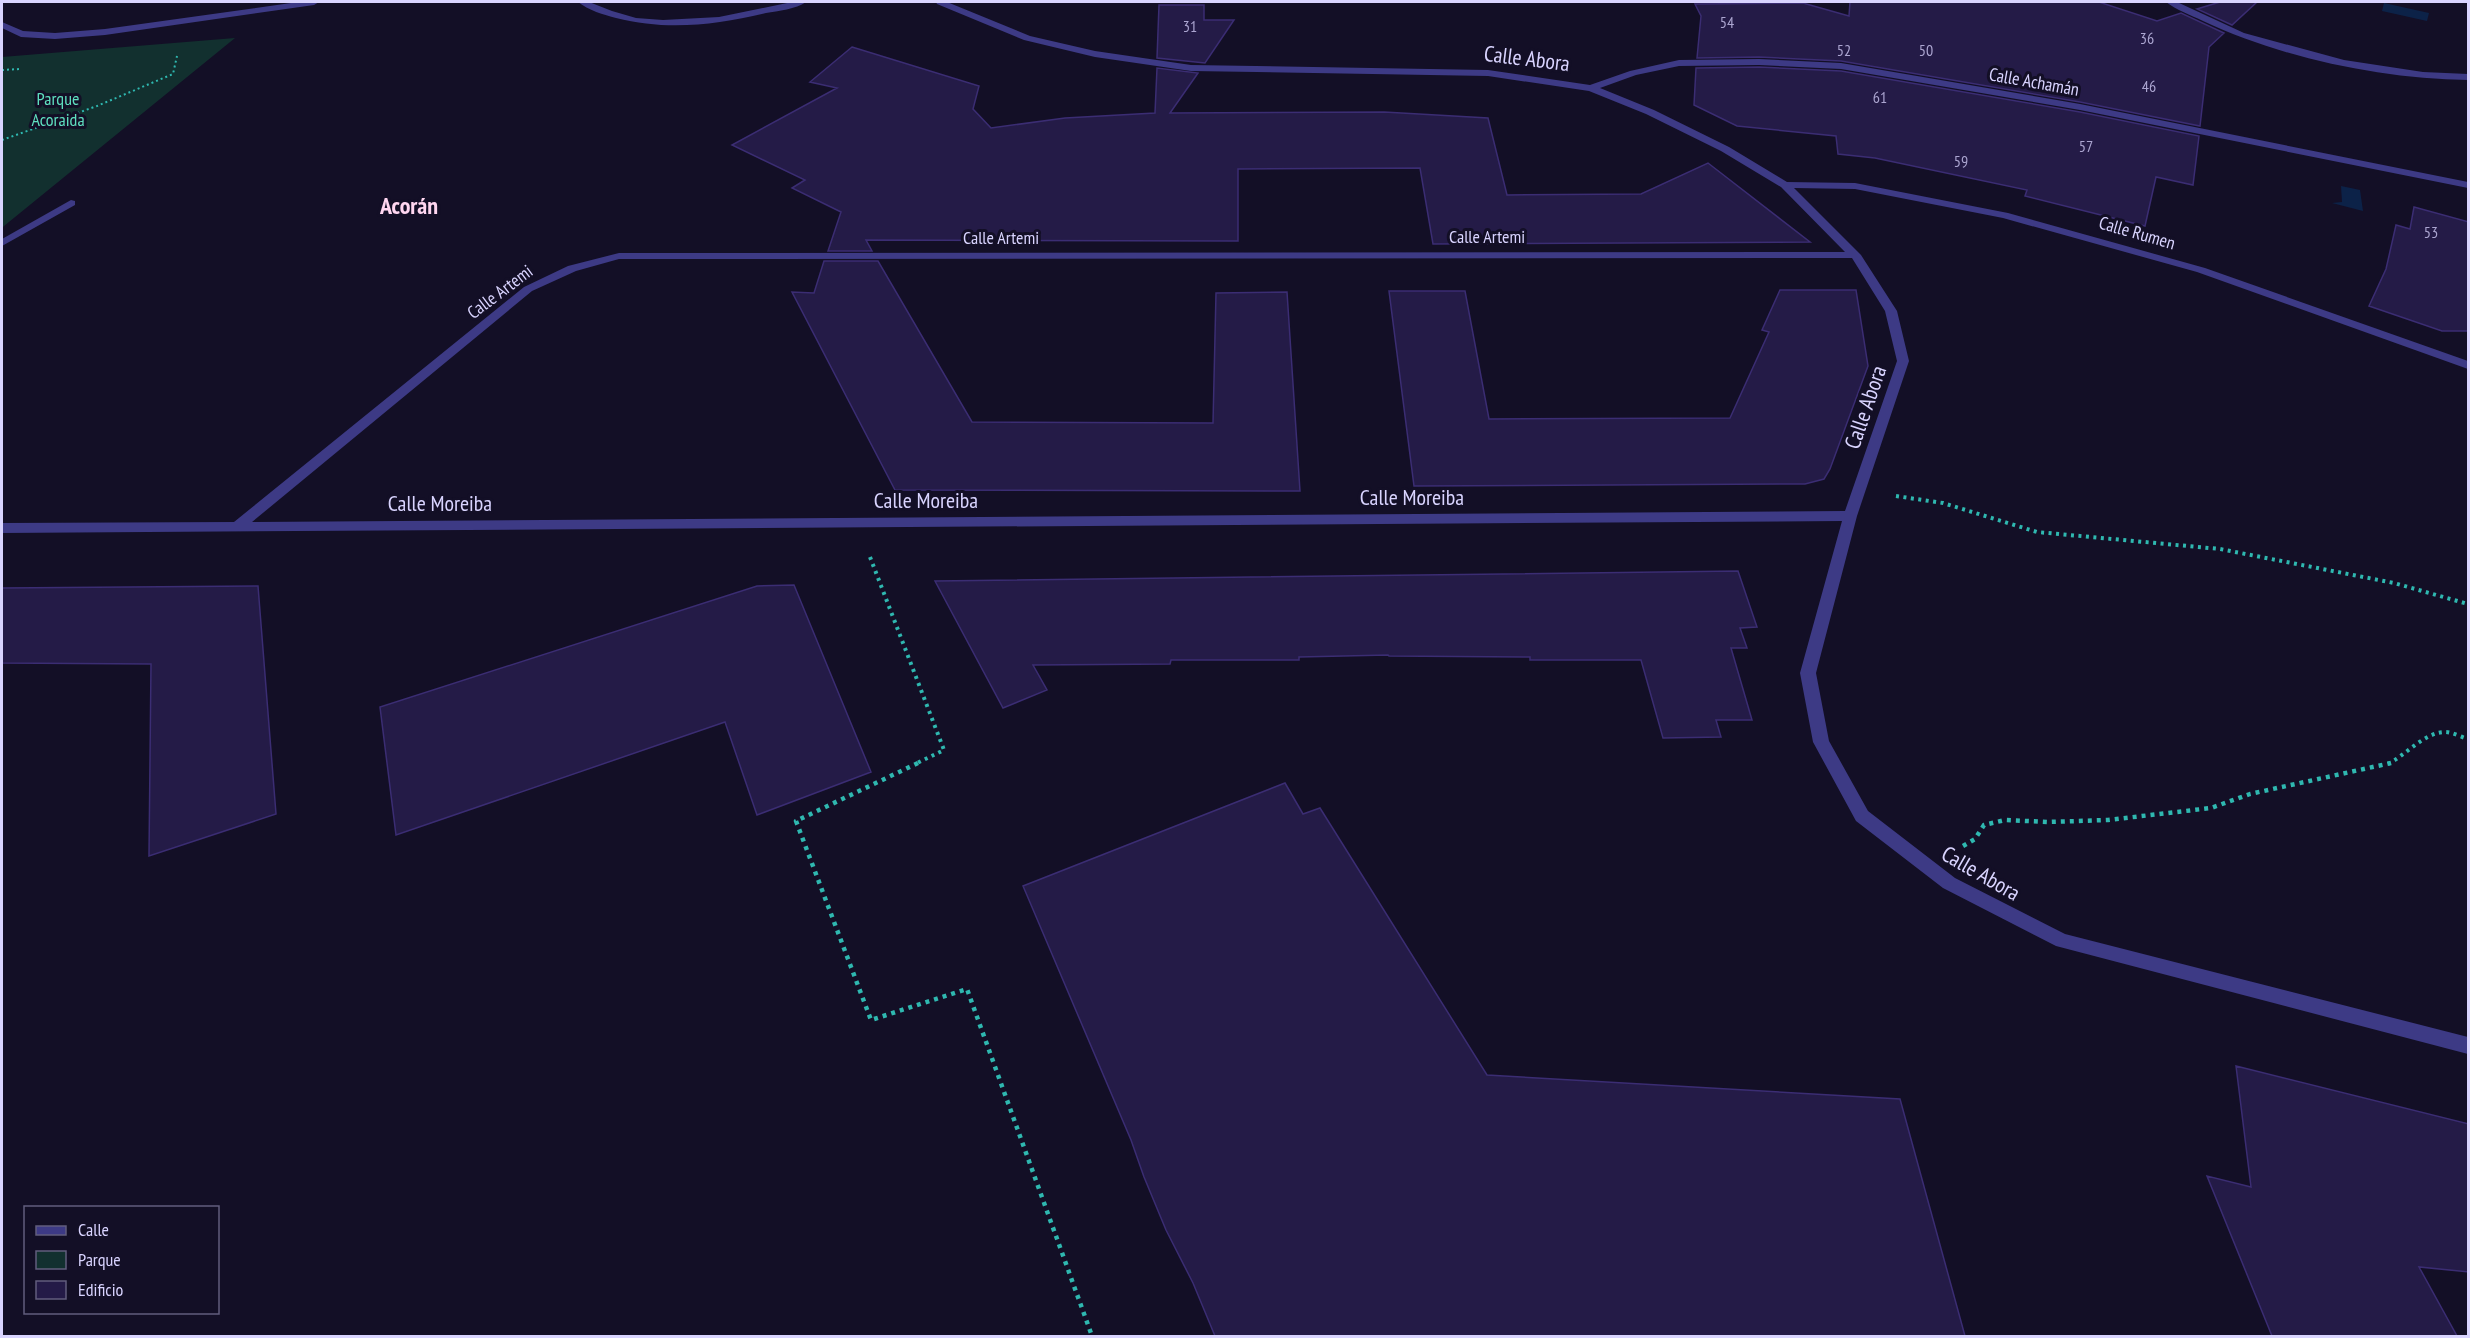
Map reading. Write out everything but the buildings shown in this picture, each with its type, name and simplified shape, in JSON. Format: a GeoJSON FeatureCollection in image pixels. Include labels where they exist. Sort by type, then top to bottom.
{"type":"FeatureCollection","features":[{"type":"Feature","properties":{"kind":"street"},"geometry":{"type":"LineString","coordinates":[[2,26],[21,34],[55,36],[105,32],[239,7],[315,2]]}},
{"type":"Feature","properties":{"kind":"street"},"geometry":{"type":"LineString","coordinates":[[583,2],[624,19],[663,24],[746,16],[801,2]]}},
{"type":"Feature","properties":{"kind":"street","name":"Calle Abora"},"geometry":{"type":"LineString","coordinates":[[940,2],[1027,38],[1095,54],[1191,68],[1488,73],[1591,88],[1650,112],[1725,149],[1785,185],[1855,255],[1891,311],[1903,361],[1850,516],[1808,673],[1821,742],[1862,816],[1949,883],[2062,941],[2469,1046]]}},
{"type":"Feature","properties":{"kind":"street"},"geometry":{"type":"LineString","coordinates":[[2171,2],[2241,35],[2343,63],[2423,75],[2469,77]]}},
{"type":"Feature","properties":{"kind":"street","name":"Calle Achamán"},"geometry":{"type":"LineString","coordinates":[[1591,88],[1633,73],[1679,63],[1759,62],[1841,66],[2080,107],[2469,185]]}},
{"type":"Feature","properties":{"kind":"street","name":"Calle Rumen"},"geometry":{"type":"LineString","coordinates":[[1785,185],[1855,186],[2004,214],[2201,270],[2469,365]]}},
{"type":"Feature","properties":{"kind":"street"},"geometry":{"type":"LineString","coordinates":[[2,243],[71,203]]}},
{"type":"Feature","properties":{"kind":"street","name":"Calle Artemi"},"geometry":{"type":"LineString","coordinates":[[239,525],[528,289],[559,271],[586,262],[619,256],[1855,255]]}},
{"type":"Feature","properties":{"kind":"street","name":"Calle Moreiba"},"geometry":{"type":"LineString","coordinates":[[2,528],[1850,516]]}},
{"type":"Feature","properties":{"kind":"path"},"geometry":{"type":"LineString","coordinates":[[2,140],[97,106],[173,74],[178,56],[166,57]]}},
{"type":"Feature","properties":{"kind":"path"},"geometry":{"type":"LineString","coordinates":[[2,70],[26,69]]}},
{"type":"Feature","properties":{"kind":"path"},"geometry":{"type":"LineString","coordinates":[[1859,490],[1943,503],[2037,532],[2220,549],[2394,583],[2469,604]]}},
{"type":"Feature","properties":{"kind":"path"},"geometry":{"type":"LineString","coordinates":[[857,521],[944,750],[796,821],[871,1020],[967,989],[1092,1336]]}},
{"type":"Feature","properties":{"kind":"path"},"geometry":{"type":"LineString","coordinates":[[1926,866],[1975,839],[1984,825],[2005,820],[2048,822],[2108,820],[2211,808],[2250,794],[2307,780],[2386,765],[2402,757],[2431,735],[2446,732],[2469,739]]}},
{"type":"Feature","properties":{"kind":"green space","name":"Parque Acoraida"},"geometry":{"type":"Polygon","coordinates":[[[235,38],[4,226],[2,228],[2,57],[235,38]]]}},
{"type":"Feature","properties":{"kind":"water"},"geometry":{"type":"Polygon","coordinates":[[[2384,3],[2429,13],[2427,21],[2382,11],[2384,3]]]}},
{"type":"Feature","properties":{"kind":"water"},"geometry":{"type":"Polygon","coordinates":[[[2341,186],[2360,190],[2363,211],[2332,203],[2342,202],[2341,186]]]}},
{"type":"Feature","properties":{"kind":"district","name":"Acorán"},"geometry":{"type":"Point","coordinates":[409,206]}}]}
